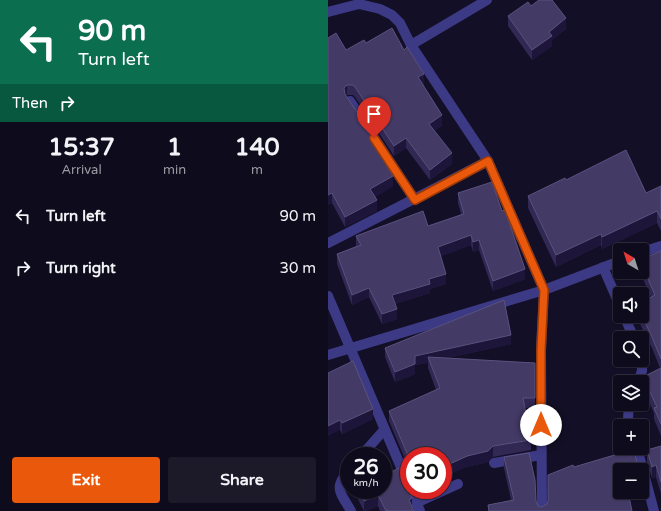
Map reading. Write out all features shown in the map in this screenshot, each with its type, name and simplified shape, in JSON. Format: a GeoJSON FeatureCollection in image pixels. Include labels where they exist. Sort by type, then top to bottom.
{"type":"FeatureCollection","features":[{"type":"Feature","properties":{"kind":"street"},"geometry":{"type":"LineString","coordinates":[[411,45],[487,0]]}},
{"type":"Feature","properties":{"kind":"street"},"geometry":{"type":"LineString","coordinates":[[328,12],[359,4],[380,9],[392,15],[400,23],[411,45],[488,161],[544,290],[541,350],[542,511]]}},
{"type":"Feature","properties":{"kind":"street"},"geometry":{"type":"LineString","coordinates":[[350,101],[415,200]]}},
{"type":"Feature","properties":{"kind":"street"},"geometry":{"type":"LineString","coordinates":[[328,242],[415,200],[488,161]]}},
{"type":"Feature","properties":{"kind":"street"},"geometry":{"type":"LineString","coordinates":[[649,250],[661,246]]}},
{"type":"Feature","properties":{"kind":"street"},"geometry":{"type":"LineString","coordinates":[[328,355],[544,290],[613,264]]}},
{"type":"Feature","properties":{"kind":"street"},"geometry":{"type":"LineString","coordinates":[[604,267],[613,289]]}},
{"type":"Feature","properties":{"kind":"street"},"geometry":{"type":"LineString","coordinates":[[328,296],[400,466]]}},
{"type":"Feature","properties":{"kind":"street"},"geometry":{"type":"LineString","coordinates":[[369,447],[384,430]]}},
{"type":"Feature","properties":{"kind":"street"},"geometry":{"type":"LineString","coordinates":[[494,463],[541,455]]}},
{"type":"Feature","properties":{"kind":"street"},"geometry":{"type":"LineString","coordinates":[[639,455],[654,511]]}},
{"type":"Feature","properties":{"kind":"street"},"geometry":{"type":"LineString","coordinates":[[418,507],[458,484]]}},
{"type":"Feature","properties":{"kind":"street"},"geometry":{"type":"LineString","coordinates":[[345,499],[351,511]]}},
{"type":"Feature","properties":{"kind":"building"},"geometry":{"type":"Polygon","coordinates":[[[539,0],[552,0],[566,18],[549,32],[552,36],[532,50],[508,16],[528,2],[531,6],[539,0]]]}},
{"type":"Feature","properties":{"kind":"building"},"geometry":{"type":"Polygon","coordinates":[[[392,28],[404,50],[407,47],[424,74],[418,77],[442,115],[429,124],[452,153],[430,170],[406,138],[394,146],[355,87],[353,85],[347,85],[344,88],[345,94],[383,152],[380,154],[393,176],[370,189],[377,200],[345,217],[332,193],[328,195],[328,38],[336,33],[346,50],[364,40],[366,43],[392,28]]]}},
{"type":"Feature","properties":{"kind":"building"},"geometry":{"type":"Polygon","coordinates":[[[626,150],[646,193],[661,186],[661,219],[657,211],[602,237],[601,234],[556,255],[528,196],[565,178],[566,180],[626,150]]]}},
{"type":"Feature","properties":{"kind":"building"},"geometry":{"type":"Polygon","coordinates":[[[492,182],[502,211],[505,210],[525,269],[493,281],[479,240],[473,242],[471,235],[438,247],[446,274],[429,279],[430,284],[392,295],[397,309],[382,314],[369,288],[352,295],[337,254],[361,245],[356,236],[423,211],[428,226],[464,214],[458,193],[492,182]]]}},
{"type":"Feature","properties":{"kind":"building"},"geometry":{"type":"Polygon","coordinates":[[[661,251],[661,359],[645,323],[649,323],[649,298],[655,295],[648,279],[649,256],[661,251]]]}},
{"type":"Feature","properties":{"kind":"building"},"geometry":{"type":"Polygon","coordinates":[[[504,300],[511,335],[415,356],[415,364],[395,372],[385,348],[504,300]]]}},
{"type":"Feature","properties":{"kind":"building"},"geometry":{"type":"Polygon","coordinates":[[[428,357],[535,363],[535,398],[523,398],[531,440],[493,446],[488,451],[467,456],[452,463],[452,447],[404,447],[389,411],[440,388],[428,357]]]}},
{"type":"Feature","properties":{"kind":"building"},"geometry":{"type":"Polygon","coordinates":[[[353,361],[373,409],[342,423],[340,420],[328,426],[328,373],[353,361]]]}},
{"type":"Feature","properties":{"kind":"building"},"geometry":{"type":"Polygon","coordinates":[[[661,368],[661,424],[654,408],[657,407],[649,390],[649,375],[647,375],[661,368]]]}},
{"type":"Feature","properties":{"kind":"building"},"geometry":{"type":"Polygon","coordinates":[[[661,446],[661,482],[656,465],[652,467],[648,455],[649,449],[661,446]]]}},
{"type":"Feature","properties":{"kind":"building"},"geometry":{"type":"Polygon","coordinates":[[[529,453],[535,480],[536,501],[538,506],[542,507],[547,504],[548,501],[548,475],[573,465],[574,467],[614,455],[635,455],[637,463],[613,463],[613,499],[629,499],[632,511],[489,511],[488,505],[514,500],[504,457],[529,453]]]}},
{"type":"Feature","properties":{"kind":"building"},"geometry":{"type":"Polygon","coordinates":[[[399,468],[400,499],[410,499],[409,500],[414,511],[386,511],[380,499],[392,499],[392,472],[399,468]]]}},
{"type":"Feature","properties":{"kind":"route"},"geometry":{"type":"LineString","coordinates":[[374,138],[415,200],[488,161],[544,290],[541,350],[541,425]]}}]}
